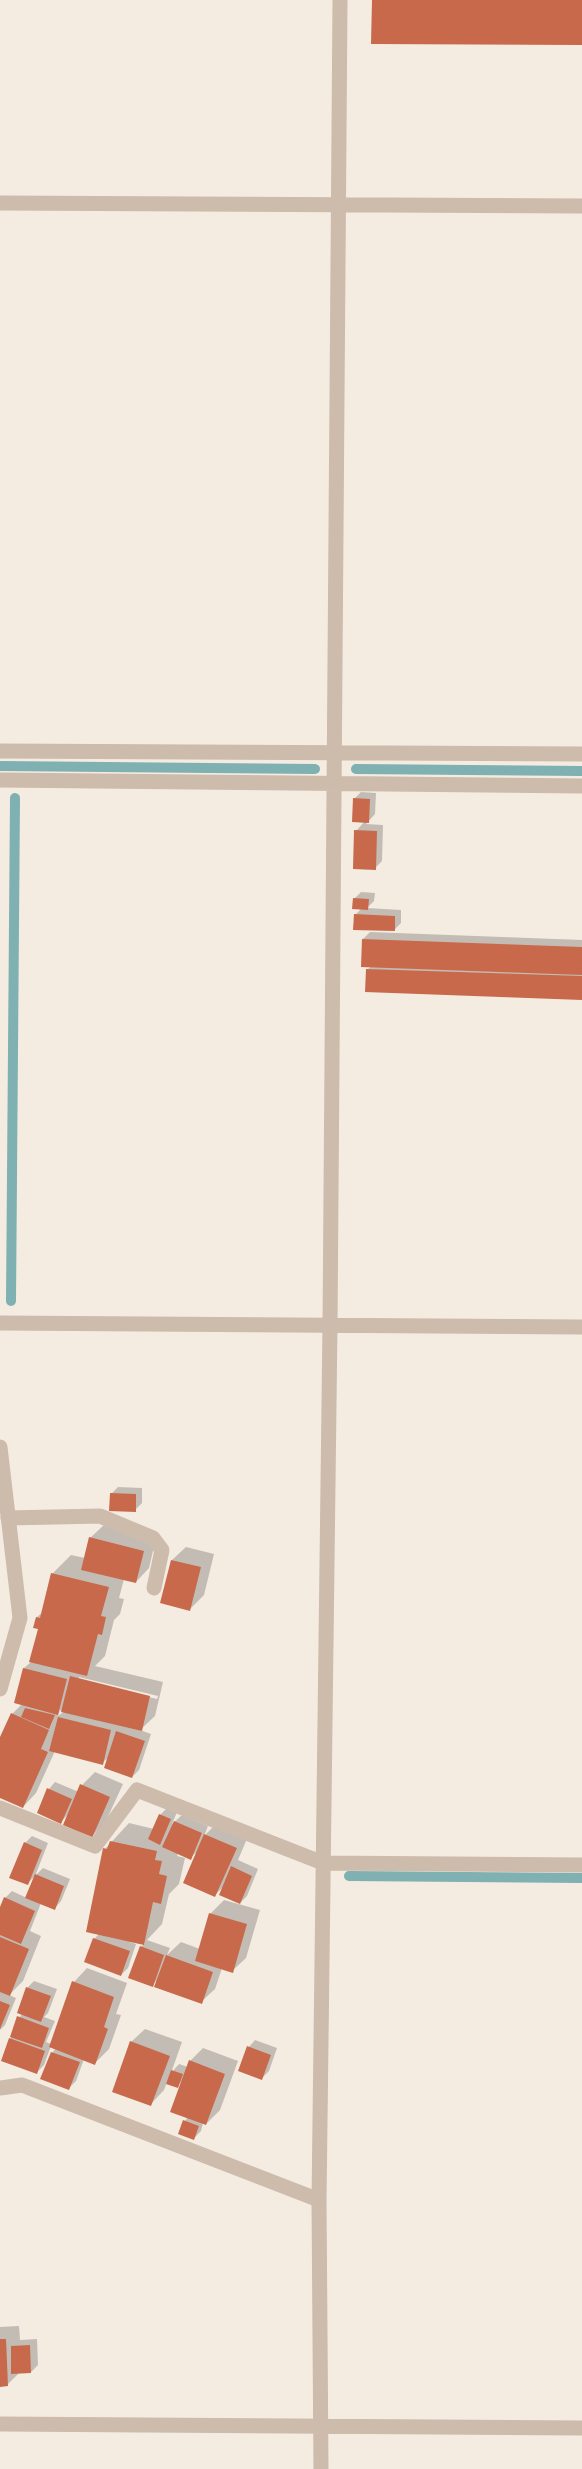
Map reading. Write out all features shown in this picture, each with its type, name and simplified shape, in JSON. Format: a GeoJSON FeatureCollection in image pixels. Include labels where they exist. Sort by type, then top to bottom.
{"type":"FeatureCollection","features":[{"type":"Feature","properties":{"kind":"street"},"geometry":{"type":"LineString","coordinates":[[321,2469],[320,2200],[335,783],[340,0]]}},
{"type":"Feature","properties":{"kind":"street"},"geometry":{"type":"LineString","coordinates":[[0,203],[582,206]]}},
{"type":"Feature","properties":{"kind":"street"},"geometry":{"type":"LineString","coordinates":[[0,751],[582,754]]}},
{"type":"Feature","properties":{"kind":"street"},"geometry":{"type":"LineString","coordinates":[[0,780],[582,786]]}},
{"type":"Feature","properties":{"kind":"street"},"geometry":{"type":"LineString","coordinates":[[0,1323],[582,1327]]}},
{"type":"Feature","properties":{"kind":"street"},"geometry":{"type":"LineString","coordinates":[[0,1447],[20,1618],[0,1689]]}},
{"type":"Feature","properties":{"kind":"street"},"geometry":{"type":"LineString","coordinates":[[9,1518],[100,1516],[153,1538],[162,1550],[154,1588]]}},
{"type":"Feature","properties":{"kind":"street"},"geometry":{"type":"LineString","coordinates":[[0,1808],[95,1846],[136,1790],[323,1863],[582,1865]]}},
{"type":"Feature","properties":{"kind":"street"},"geometry":{"type":"LineString","coordinates":[[0,2088],[22,2085],[320,2200]]}},
{"type":"Feature","properties":{"kind":"street"},"geometry":{"type":"LineString","coordinates":[[0,2424],[582,2428]]}},
{"type":"Feature","properties":{"kind":"building"},"geometry":{"type":"Polygon","coordinates":[[[372,0],[582,0],[582,45],[371,44],[372,0]]]}},
{"type":"Feature","properties":{"kind":"building"},"geometry":{"type":"Polygon","coordinates":[[[353,798],[370,799],[369,823],[352,822],[353,798]]]}},
{"type":"Feature","properties":{"kind":"building"},"geometry":{"type":"Polygon","coordinates":[[[354,830],[377,831],[376,870],[353,869],[354,830]]]}},
{"type":"Feature","properties":{"kind":"building"},"geometry":{"type":"Polygon","coordinates":[[[353,898],[369,899],[368,910],[352,909],[353,898]]]}},
{"type":"Feature","properties":{"kind":"building"},"geometry":{"type":"Polygon","coordinates":[[[354,914],[395,916],[395,931],[353,930],[354,914]]]}},
{"type":"Feature","properties":{"kind":"building"},"geometry":{"type":"Polygon","coordinates":[[[362,939],[582,947],[582,975],[361,967],[362,939]]]}},
{"type":"Feature","properties":{"kind":"building"},"geometry":{"type":"Polygon","coordinates":[[[366,969],[582,976],[582,1000],[365,992],[366,969]]]}},
{"type":"Feature","properties":{"kind":"building"},"geometry":{"type":"Polygon","coordinates":[[[110,1493],[136,1494],[136,1512],[109,1511],[110,1493]]]}},
{"type":"Feature","properties":{"kind":"building"},"geometry":{"type":"Polygon","coordinates":[[[89,1537],[144,1551],[136,1583],[81,1570],[89,1537]]]}},
{"type":"Feature","properties":{"kind":"building"},"geometry":{"type":"Polygon","coordinates":[[[171,1560],[201,1567],[190,1611],[160,1603],[171,1560]]]}},
{"type":"Feature","properties":{"kind":"building"},"geometry":{"type":"Polygon","coordinates":[[[51,1573],[109,1587],[101,1616],[106,1617],[102,1635],[98,1634],[87,1676],[29,1662],[38,1629],[33,1628],[36,1617],[40,1618],[51,1573]]]}},
{"type":"Feature","properties":{"kind":"building"},"geometry":{"type":"Polygon","coordinates":[[[23,1668],[67,1679],[58,1715],[14,1703],[23,1668]]]}},
{"type":"Feature","properties":{"kind":"building"},"geometry":{"type":"Polygon","coordinates":[[[70,1676],[150,1696],[142,1731],[61,1712],[70,1676]]]}},
{"type":"Feature","properties":{"kind":"building"},"geometry":{"type":"Polygon","coordinates":[[[25,1708],[55,1715],[49,1729],[21,1717],[25,1708]]]}},
{"type":"Feature","properties":{"kind":"building"},"geometry":{"type":"Polygon","coordinates":[[[11,1713],[49,1730],[41,1749],[48,1752],[23,1808],[0,1798],[0,1737],[11,1713]]]}},
{"type":"Feature","properties":{"kind":"building"},"geometry":{"type":"Polygon","coordinates":[[[58,1717],[111,1730],[103,1765],[49,1751],[58,1717]]]}},
{"type":"Feature","properties":{"kind":"building"},"geometry":{"type":"Polygon","coordinates":[[[116,1731],[145,1741],[132,1778],[104,1768],[116,1731]]]}},
{"type":"Feature","properties":{"kind":"building"},"geometry":{"type":"Polygon","coordinates":[[[80,1784],[110,1797],[92,1838],[63,1825],[80,1784]]]}},
{"type":"Feature","properties":{"kind":"building"},"geometry":{"type":"Polygon","coordinates":[[[47,1788],[72,1799],[61,1824],[37,1813],[47,1788]]]}},
{"type":"Feature","properties":{"kind":"building"},"geometry":{"type":"Polygon","coordinates":[[[159,1814],[171,1819],[160,1845],[148,1839],[159,1814]]]}},
{"type":"Feature","properties":{"kind":"building"},"geometry":{"type":"Polygon","coordinates":[[[174,1821],[202,1833],[191,1860],[162,1847],[174,1821]]]}},
{"type":"Feature","properties":{"kind":"building"},"geometry":{"type":"Polygon","coordinates":[[[204,1834],[237,1848],[215,1897],[183,1883],[204,1834]]]}},
{"type":"Feature","properties":{"kind":"building"},"geometry":{"type":"Polygon","coordinates":[[[110,1841],[157,1851],[155,1860],[162,1861],[159,1874],[167,1876],[161,1904],[153,1902],[144,1945],[86,1932],[103,1848],[107,1849],[110,1841]]]}},
{"type":"Feature","properties":{"kind":"building"},"geometry":{"type":"Polygon","coordinates":[[[24,1842],[42,1850],[28,1885],[9,1878],[24,1842]]]}},
{"type":"Feature","properties":{"kind":"building"},"geometry":{"type":"Polygon","coordinates":[[[231,1866],[252,1876],[240,1904],[219,1895],[231,1866]]]}},
{"type":"Feature","properties":{"kind":"building"},"geometry":{"type":"Polygon","coordinates":[[[35,1874],[64,1886],[55,1910],[25,1898],[35,1874]]]}},
{"type":"Feature","properties":{"kind":"building"},"geometry":{"type":"Polygon","coordinates":[[[4,1897],[35,1911],[21,1944],[0,1935],[0,1907],[4,1897]]]}},
{"type":"Feature","properties":{"kind":"building"},"geometry":{"type":"Polygon","coordinates":[[[209,1913],[247,1924],[233,1973],[195,1961],[209,1913]]]}},
{"type":"Feature","properties":{"kind":"building"},"geometry":{"type":"Polygon","coordinates":[[[0,1937],[29,1949],[10,1996],[0,1992],[0,1937]]]}},
{"type":"Feature","properties":{"kind":"building"},"geometry":{"type":"Polygon","coordinates":[[[93,1938],[130,1951],[121,1976],[84,1962],[93,1938]]]}},
{"type":"Feature","properties":{"kind":"building"},"geometry":{"type":"Polygon","coordinates":[[[140,1946],[164,1955],[153,1987],[128,1978],[140,1946]]]}},
{"type":"Feature","properties":{"kind":"building"},"geometry":{"type":"Polygon","coordinates":[[[166,1955],[213,1972],[202,2004],[154,1987],[166,1955]]]}},
{"type":"Feature","properties":{"kind":"building"},"geometry":{"type":"Polygon","coordinates":[[[72,1981],[114,1997],[104,2027],[108,2029],[95,2065],[49,2047],[72,1981]]]}},
{"type":"Feature","properties":{"kind":"building"},"geometry":{"type":"Polygon","coordinates":[[[26,1987],[51,1996],[41,2022],[17,2013],[26,1987]]]}},
{"type":"Feature","properties":{"kind":"building"},"geometry":{"type":"Polygon","coordinates":[[[0,2001],[10,2005],[0,2029],[0,2001]]]}},
{"type":"Feature","properties":{"kind":"building"},"geometry":{"type":"Polygon","coordinates":[[[17,2016],[49,2028],[42,2048],[10,2037],[17,2016]]]}},
{"type":"Feature","properties":{"kind":"building"},"geometry":{"type":"Polygon","coordinates":[[[9,2038],[45,2051],[37,2074],[1,2061],[9,2038]]]}},
{"type":"Feature","properties":{"kind":"building"},"geometry":{"type":"Polygon","coordinates":[[[130,2041],[170,2056],[151,2106],[112,2092],[130,2041]]]}},
{"type":"Feature","properties":{"kind":"building"},"geometry":{"type":"Polygon","coordinates":[[[247,2046],[271,2055],[262,2080],[238,2071],[247,2046]]]}},
{"type":"Feature","properties":{"kind":"building"},"geometry":{"type":"Polygon","coordinates":[[[51,2052],[80,2062],[69,2090],[40,2079],[51,2052]]]}},
{"type":"Feature","properties":{"kind":"building"},"geometry":{"type":"Polygon","coordinates":[[[189,2060],[225,2074],[206,2125],[170,2112],[189,2060]]]}},
{"type":"Feature","properties":{"kind":"building"},"geometry":{"type":"Polygon","coordinates":[[[171,2070],[183,2074],[178,2088],[166,2084],[171,2070]]]}},
{"type":"Feature","properties":{"kind":"building"},"geometry":{"type":"Polygon","coordinates":[[[183,2120],[199,2126],[194,2140],[178,2134],[183,2120]]]}},
{"type":"Feature","properties":{"kind":"building"},"geometry":{"type":"Polygon","coordinates":[[[0,2339],[6,2339],[8,2386],[0,2387],[0,2339]]]}},
{"type":"Feature","properties":{"kind":"building"},"geometry":{"type":"Polygon","coordinates":[[[30,2345],[31,2373],[11,2374],[11,2346],[30,2345]]]}},
{"type":"Feature","properties":{"kind":"waterway"},"geometry":{"type":"LineString","coordinates":[[0,766],[315,769]]}},
{"type":"Feature","properties":{"kind":"waterway"},"geometry":{"type":"LineString","coordinates":[[356,769],[582,771]]}},
{"type":"Feature","properties":{"kind":"waterway"},"geometry":{"type":"LineString","coordinates":[[11,1301],[15,798]]}},
{"type":"Feature","properties":{"kind":"waterway"},"geometry":{"type":"LineString","coordinates":[[349,1876],[582,1878]]}}]}
